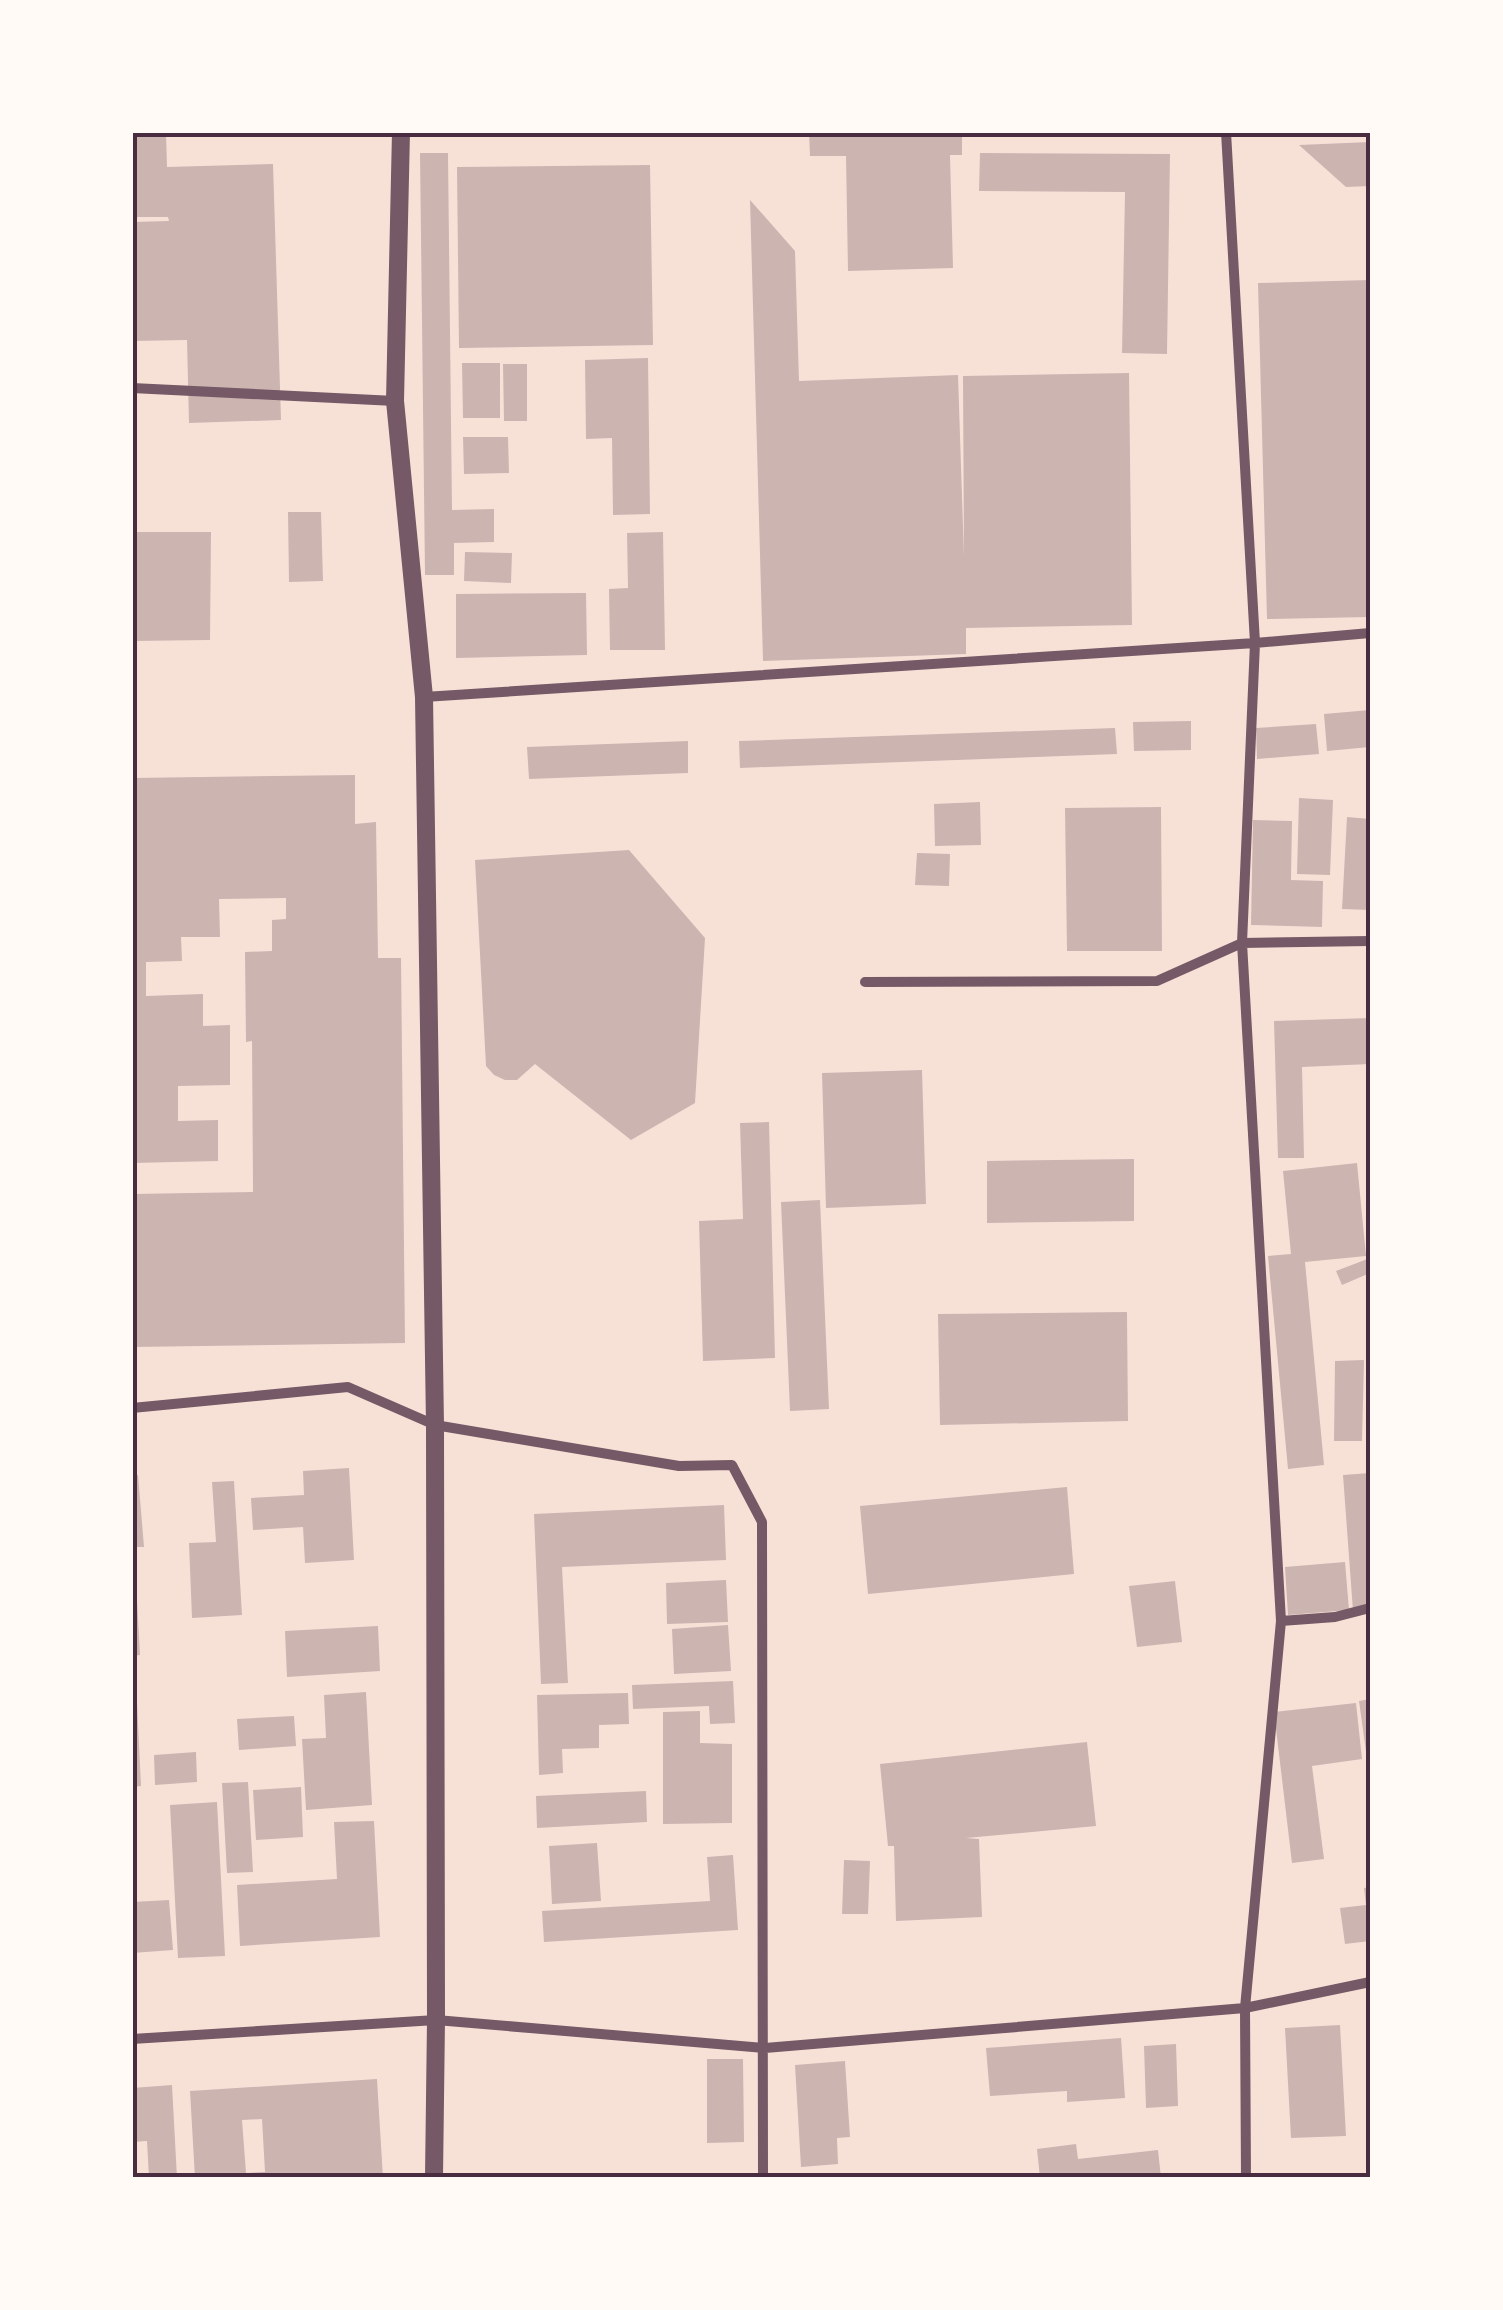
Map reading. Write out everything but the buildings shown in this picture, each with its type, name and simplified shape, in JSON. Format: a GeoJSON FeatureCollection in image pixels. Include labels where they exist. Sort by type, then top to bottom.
{"type":"FeatureCollection","features":[{"type":"Feature","properties":{"kind":"street"},"geometry":{"type":"LineString","coordinates":[[401,132],[395,402],[424,697],[435,1425],[434,2178]]}},
{"type":"Feature","properties":{"kind":"street"},"geometry":{"type":"LineString","coordinates":[[1226,132],[1256,643],[1242,942],[1281,1621],[1245,2008],[1246,2178]]}},
{"type":"Feature","properties":{"kind":"street"},"geometry":{"type":"LineString","coordinates":[[132,388],[395,402]]}},
{"type":"Feature","properties":{"kind":"street"},"geometry":{"type":"LineString","coordinates":[[424,697],[1370,633]]}},
{"type":"Feature","properties":{"kind":"street"},"geometry":{"type":"LineString","coordinates":[[865,982],[1157,981],[1242,942],[1370,941]]}},
{"type":"Feature","properties":{"kind":"street"},"geometry":{"type":"LineString","coordinates":[[132,1408],[348,1387],[435,1425],[679,1466],[732,1465],[762,1522],[764,2178]]}},
{"type":"Feature","properties":{"kind":"street"},"geometry":{"type":"LineString","coordinates":[[1281,1621],[1335,1617],[1370,1608]]}},
{"type":"Feature","properties":{"kind":"street"},"geometry":{"type":"LineString","coordinates":[[132,2039],[436,2020],[764,2048],[1245,2008],[1370,1982]]}}]}
